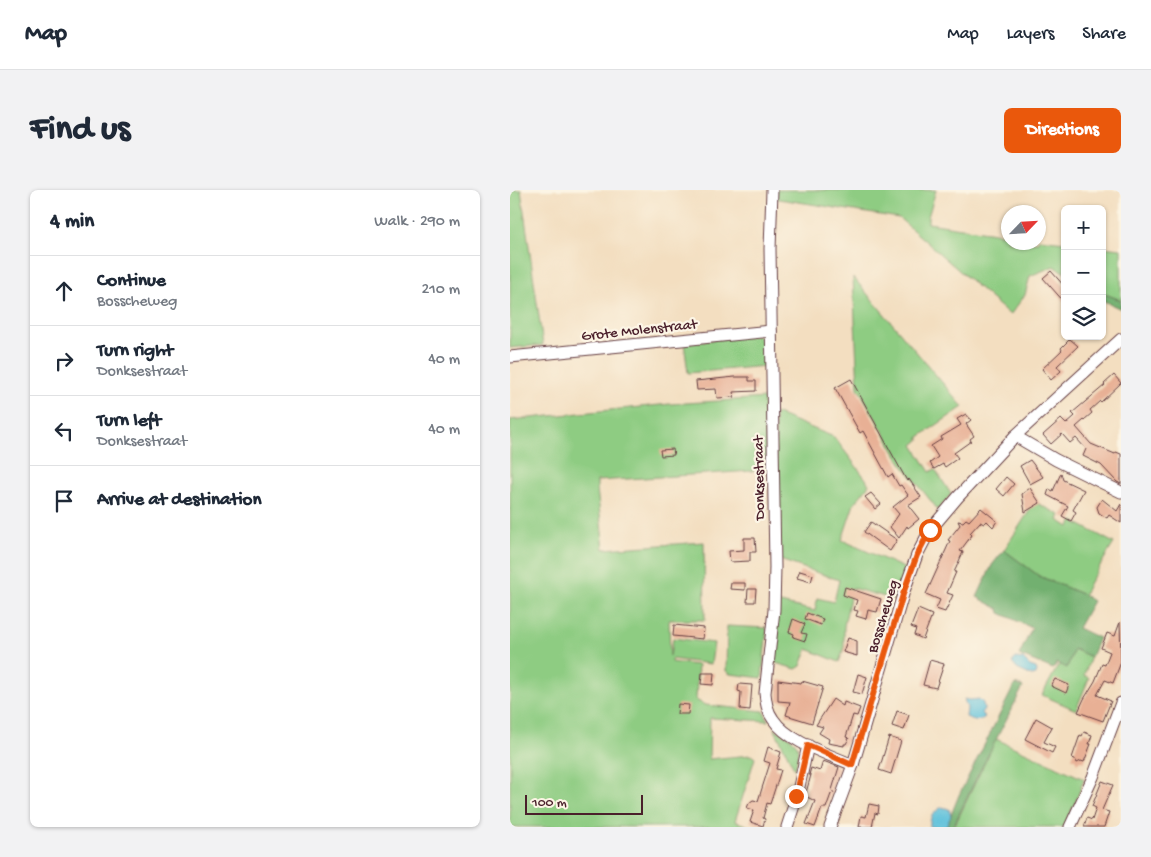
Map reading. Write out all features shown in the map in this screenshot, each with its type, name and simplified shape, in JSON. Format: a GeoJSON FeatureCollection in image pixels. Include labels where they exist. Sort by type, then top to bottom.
{"type":"FeatureCollection","features":[{"type":"Feature","properties":{"kind":"street","name":"Donksestraat"},"geometry":{"type":"LineString","coordinates":[[772,190],[770,249],[775,567],[773,620],[765,693],[769,712],[778,726],[808,745],[852,765]]}},
{"type":"Feature","properties":{"kind":"street","name":"Grote Molenstraat"},"geometry":{"type":"LineString","coordinates":[[510,357],[771,331]]}},
{"type":"Feature","properties":{"kind":"street","name":"Bosscheweg"},"geometry":{"type":"LineString","coordinates":[[830,827],[852,765],[904,591],[917,555],[930,530],[958,496],[1014,436],[1121,339]]}},
{"type":"Feature","properties":{"kind":"street"},"geometry":{"type":"LineString","coordinates":[[1014,436],[1056,460],[1121,492]]}},
{"type":"Feature","properties":{"kind":"street"},"geometry":{"type":"LineString","coordinates":[[1070,827],[1093,777],[1121,703]]}},
{"type":"Feature","properties":{"kind":"street"},"geometry":{"type":"LineString","coordinates":[[787,827],[808,745]]}},
{"type":"Feature","properties":{"kind":"green space"},"geometry":{"type":"Polygon","coordinates":[[[510,190],[521,190],[543,345],[510,348],[510,190]]]}},
{"type":"Feature","properties":{"kind":"green space"},"geometry":{"type":"Polygon","coordinates":[[[774,190],[936,190],[928,223],[1001,234],[1001,250],[1046,250],[1046,240],[1061,242],[1061,270],[1054,266],[1030,276],[1025,295],[1010,315],[899,218],[773,198],[774,190]]]}},
{"type":"Feature","properties":{"kind":"green space"},"geometry":{"type":"Polygon","coordinates":[[[1106,247],[1121,249],[1121,300],[1106,294],[1106,247]]]}},
{"type":"Feature","properties":{"kind":"green space"},"geometry":{"type":"Polygon","coordinates":[[[853,277],[963,407],[919,437],[919,440],[913,445],[930,472],[935,469],[951,494],[938,510],[901,463],[858,388],[853,277]]]}},
{"type":"Feature","properties":{"kind":"green space"},"geometry":{"type":"Polygon","coordinates":[[[1106,294],[1121,300],[1121,309],[1106,302],[1106,294]]]}},
{"type":"Feature","properties":{"kind":"green space"},"geometry":{"type":"Polygon","coordinates":[[[756,335],[763,338],[766,345],[766,366],[688,373],[684,343],[756,335]]]}},
{"type":"Feature","properties":{"kind":"green space"},"geometry":{"type":"Polygon","coordinates":[[[766,398],[768,470],[597,481],[604,549],[704,542],[705,620],[669,620],[670,656],[673,638],[714,643],[711,664],[671,659],[671,662],[698,665],[696,700],[705,705],[764,711],[768,721],[710,718],[709,759],[751,755],[755,758],[735,821],[751,827],[510,827],[510,420],[670,404],[766,398]]]}},
{"type":"Feature","properties":{"kind":"green space"},"geometry":{"type":"Polygon","coordinates":[[[775,413],[834,437],[866,479],[869,485],[854,504],[842,540],[906,569],[896,600],[852,588],[844,626],[844,649],[839,662],[807,649],[801,666],[796,669],[772,662],[776,602],[815,611],[817,598],[834,602],[839,580],[777,559],[775,413]]]}},
{"type":"Feature","properties":{"kind":"green space"},"geometry":{"type":"Polygon","coordinates":[[[1035,502],[1060,515],[1058,520],[1069,527],[1073,521],[1114,543],[1084,595],[1039,576],[1004,550],[1035,502]]]}},
{"type":"Feature","properties":{"kind":"green space"},"geometry":{"type":"Polygon","coordinates":[[[1004,550],[1039,576],[1084,595],[1093,601],[1078,628],[1099,638],[1091,657],[1074,649],[1067,668],[1057,663],[1053,669],[1019,655],[1032,628],[1000,613],[999,609],[977,597],[992,565],[1004,550]]]}},
{"type":"Feature","properties":{"kind":"green space"},"geometry":{"type":"Polygon","coordinates":[[[727,626],[767,628],[762,678],[730,674],[726,671],[727,626]]]}},
{"type":"Feature","properties":{"kind":"green space"},"geometry":{"type":"Polygon","coordinates":[[[1074,649],[1091,657],[1084,675],[1089,678],[1076,710],[1042,695],[1059,664],[1067,667],[1074,649]]]}},
{"type":"Feature","properties":{"kind":"green space"},"geometry":{"type":"Polygon","coordinates":[[[1015,684],[1023,687],[953,827],[946,827],[959,795],[1015,684]]]}},
{"type":"Feature","properties":{"kind":"green space"},"geometry":{"type":"Polygon","coordinates":[[[774,728],[793,740],[798,748],[795,770],[774,728]]]}},
{"type":"Feature","properties":{"kind":"green space"},"geometry":{"type":"Polygon","coordinates":[[[996,739],[1084,779],[1063,827],[954,827],[996,739]]]}},
{"type":"Feature","properties":{"kind":"water"},"geometry":{"type":"Polygon","coordinates":[[[1015,658],[1023,659],[1030,666],[1036,668],[1036,675],[1032,676],[1017,669],[1012,663],[1015,658]]]}},
{"type":"Feature","properties":{"kind":"water"},"geometry":{"type":"Polygon","coordinates":[[[964,699],[979,699],[983,703],[984,709],[981,713],[985,717],[974,720],[966,717],[967,708],[964,699]]]}},
{"type":"Feature","properties":{"kind":"water"},"geometry":{"type":"Polygon","coordinates":[[[942,807],[949,809],[951,816],[946,827],[930,827],[930,820],[933,815],[942,807]]]}},
{"type":"Feature","properties":{"kind":"building"},"geometry":{"type":"Polygon","coordinates":[[[1051,271],[1061,282],[1061,298],[1043,278],[1051,271]]]}},
{"type":"Feature","properties":{"kind":"building"},"geometry":{"type":"Polygon","coordinates":[[[1069,340],[1078,346],[1057,366],[1061,371],[1051,380],[1042,369],[1062,350],[1061,348],[1069,340]]]}},
{"type":"Feature","properties":{"kind":"building"},"geometry":{"type":"Polygon","coordinates":[[[1114,375],[1121,383],[1090,410],[1092,413],[1076,427],[1091,444],[1115,454],[1116,452],[1121,454],[1121,484],[1101,465],[1083,456],[1086,449],[1076,438],[1070,443],[1062,434],[1051,444],[1043,435],[1061,419],[1066,424],[1075,416],[1072,413],[1114,375]]]}},
{"type":"Feature","properties":{"kind":"building"},"geometry":{"type":"Polygon","coordinates":[[[749,377],[749,381],[756,381],[756,391],[733,392],[734,397],[717,398],[716,389],[697,390],[696,381],[749,377]]]}},
{"type":"Feature","properties":{"kind":"building"},"geometry":{"type":"Polygon","coordinates":[[[851,379],[907,481],[909,479],[921,497],[908,505],[919,519],[908,528],[907,526],[899,538],[890,527],[899,514],[893,507],[908,495],[901,485],[899,486],[892,474],[888,477],[863,431],[860,433],[835,388],[851,379]]]}},
{"type":"Feature","properties":{"kind":"building"},"geometry":{"type":"Polygon","coordinates":[[[966,414],[971,420],[966,424],[974,436],[970,439],[971,441],[954,453],[958,458],[945,467],[943,464],[934,469],[930,463],[938,457],[931,446],[942,439],[941,437],[961,425],[957,419],[966,414]]]}},
{"type":"Feature","properties":{"kind":"building"},"geometry":{"type":"Polygon","coordinates":[[[673,449],[674,455],[661,456],[660,450],[673,449]]]}},
{"type":"Feature","properties":{"kind":"building"},"geometry":{"type":"Polygon","coordinates":[[[1030,460],[1043,477],[1030,484],[1020,466],[1030,460]]]}},
{"type":"Feature","properties":{"kind":"building"},"geometry":{"type":"Polygon","coordinates":[[[1061,473],[1063,480],[1084,490],[1073,510],[1076,512],[1071,521],[1062,516],[1068,506],[1047,495],[1049,489],[1053,491],[1061,473]]]}},
{"type":"Feature","properties":{"kind":"building"},"geometry":{"type":"Polygon","coordinates":[[[1006,477],[1014,484],[1004,496],[996,489],[1006,477]]]}},
{"type":"Feature","properties":{"kind":"building"},"geometry":{"type":"Polygon","coordinates":[[[1030,488],[1040,503],[1025,512],[1022,494],[1030,488]]]}},
{"type":"Feature","properties":{"kind":"building"},"geometry":{"type":"Polygon","coordinates":[[[871,493],[881,504],[875,509],[865,497],[871,493]]]}},
{"type":"Feature","properties":{"kind":"building"},"geometry":{"type":"Polygon","coordinates":[[[1102,499],[1117,511],[1121,504],[1121,523],[1109,515],[1107,518],[1099,513],[1097,507],[1102,499]]]}},
{"type":"Feature","properties":{"kind":"building"},"geometry":{"type":"Polygon","coordinates":[[[981,508],[997,521],[993,527],[987,521],[984,524],[980,522],[970,533],[972,535],[960,551],[963,552],[947,593],[953,595],[945,612],[936,609],[940,600],[926,594],[950,541],[948,540],[960,525],[958,521],[963,522],[966,519],[969,521],[981,508]]]}},
{"type":"Feature","properties":{"kind":"building"},"geometry":{"type":"Polygon","coordinates":[[[871,522],[897,540],[890,551],[864,532],[871,522]]]}},
{"type":"Feature","properties":{"kind":"building"},"geometry":{"type":"Polygon","coordinates":[[[744,538],[755,538],[756,552],[750,552],[750,561],[730,562],[729,551],[744,550],[744,538]]]}},
{"type":"Feature","properties":{"kind":"building"},"geometry":{"type":"Polygon","coordinates":[[[800,571],[813,575],[811,582],[797,578],[800,571]]]}},
{"type":"Feature","properties":{"kind":"building"},"geometry":{"type":"Polygon","coordinates":[[[731,583],[745,583],[745,590],[730,589],[731,583]]]}},
{"type":"Feature","properties":{"kind":"building"},"geometry":{"type":"Polygon","coordinates":[[[845,587],[881,599],[877,612],[868,610],[866,619],[856,616],[858,611],[854,610],[857,600],[843,595],[845,587]]]}},
{"type":"Feature","properties":{"kind":"building"},"geometry":{"type":"Polygon","coordinates":[[[748,589],[756,589],[755,602],[747,602],[748,589]]]}},
{"type":"Feature","properties":{"kind":"building"},"geometry":{"type":"Polygon","coordinates":[[[918,609],[932,615],[923,639],[914,635],[916,629],[911,627],[918,609]]]}},
{"type":"Feature","properties":{"kind":"building"},"geometry":{"type":"Polygon","coordinates":[[[807,613],[823,619],[821,625],[805,619],[807,613]]]}},
{"type":"Feature","properties":{"kind":"building"},"geometry":{"type":"Polygon","coordinates":[[[793,619],[805,624],[801,633],[807,634],[805,641],[793,637],[794,634],[789,632],[793,619]]]}},
{"type":"Feature","properties":{"kind":"building"},"geometry":{"type":"Polygon","coordinates":[[[1120,622],[1121,662],[1113,683],[1105,680],[1097,695],[1111,701],[1103,721],[1078,712],[1102,664],[1105,665],[1110,652],[1101,648],[1107,633],[1115,636],[1120,622]]]}},
{"type":"Feature","properties":{"kind":"building"},"geometry":{"type":"Polygon","coordinates":[[[674,625],[704,628],[703,639],[673,636],[674,625]]]}},
{"type":"Feature","properties":{"kind":"building"},"geometry":{"type":"Polygon","coordinates":[[[848,638],[857,641],[857,656],[843,652],[848,638]]]}},
{"type":"Feature","properties":{"kind":"building"},"geometry":{"type":"Polygon","coordinates":[[[930,660],[944,664],[936,688],[923,685],[930,660]]]}},
{"type":"Feature","properties":{"kind":"building"},"geometry":{"type":"Polygon","coordinates":[[[702,673],[714,673],[713,685],[701,684],[702,673]]]}},
{"type":"Feature","properties":{"kind":"building"},"geometry":{"type":"Polygon","coordinates":[[[858,674],[867,677],[862,694],[853,692],[858,674]]]}},
{"type":"Feature","properties":{"kind":"building"},"geometry":{"type":"Polygon","coordinates":[[[1055,679],[1069,685],[1066,693],[1051,686],[1055,679]]]}},
{"type":"Feature","properties":{"kind":"building"},"geometry":{"type":"Polygon","coordinates":[[[778,680],[801,683],[802,681],[823,687],[812,723],[786,715],[790,702],[778,701],[778,680]]]}},
{"type":"Feature","properties":{"kind":"building"},"geometry":{"type":"Polygon","coordinates":[[[739,684],[752,685],[750,710],[740,709],[741,692],[738,691],[739,684]]]}},
{"type":"Feature","properties":{"kind":"building"},"geometry":{"type":"Polygon","coordinates":[[[833,699],[843,706],[844,702],[860,708],[857,716],[853,715],[846,737],[849,738],[844,746],[828,743],[829,739],[819,733],[823,727],[816,725],[833,699]]]}},
{"type":"Feature","properties":{"kind":"building"},"geometry":{"type":"Polygon","coordinates":[[[678,704],[689,705],[688,714],[677,714],[678,704]]]}},
{"type":"Feature","properties":{"kind":"building"},"geometry":{"type":"Polygon","coordinates":[[[897,711],[909,715],[904,730],[892,726],[897,711]]]}},
{"type":"Feature","properties":{"kind":"building"},"geometry":{"type":"Polygon","coordinates":[[[1036,718],[1052,727],[1044,742],[1055,747],[1052,753],[1025,739],[1036,718]]]}},
{"type":"Feature","properties":{"kind":"building"},"geometry":{"type":"Polygon","coordinates":[[[1084,732],[1092,735],[1089,744],[1091,744],[1084,762],[1077,763],[1072,758],[1080,735],[1082,736],[1084,732]]]}},
{"type":"Feature","properties":{"kind":"building"},"geometry":{"type":"Polygon","coordinates":[[[889,737],[901,741],[891,774],[879,770],[889,737]]]}},
{"type":"Feature","properties":{"kind":"building"},"geometry":{"type":"Polygon","coordinates":[[[768,747],[781,752],[776,769],[781,770],[770,804],[767,803],[763,826],[750,822],[754,810],[747,808],[753,800],[758,801],[770,763],[764,761],[768,747]]]}},
{"type":"Feature","properties":{"kind":"building"},"geometry":{"type":"Polygon","coordinates":[[[823,761],[839,767],[832,790],[834,793],[831,794],[826,808],[822,808],[815,827],[806,824],[815,801],[805,796],[811,768],[820,771],[823,761]]]}},
{"type":"Feature","properties":{"kind":"building"},"geometry":{"type":"Polygon","coordinates":[[[1102,781],[1113,785],[1102,810],[1109,812],[1104,827],[1084,827],[1087,818],[1092,820],[1096,808],[1092,806],[1102,781]]]}},
{"type":"Feature","properties":{"kind":"building"},"geometry":{"type":"Polygon","coordinates":[[[869,804],[879,806],[878,814],[875,813],[872,827],[859,827],[861,816],[866,817],[869,804]]]}},
{"type":"Feature","properties":{"kind":"route"},"geometry":{"type":"LineString","coordinates":[[796,796],[808,745],[852,765],[904,591],[917,555],[930,530]]}}]}
